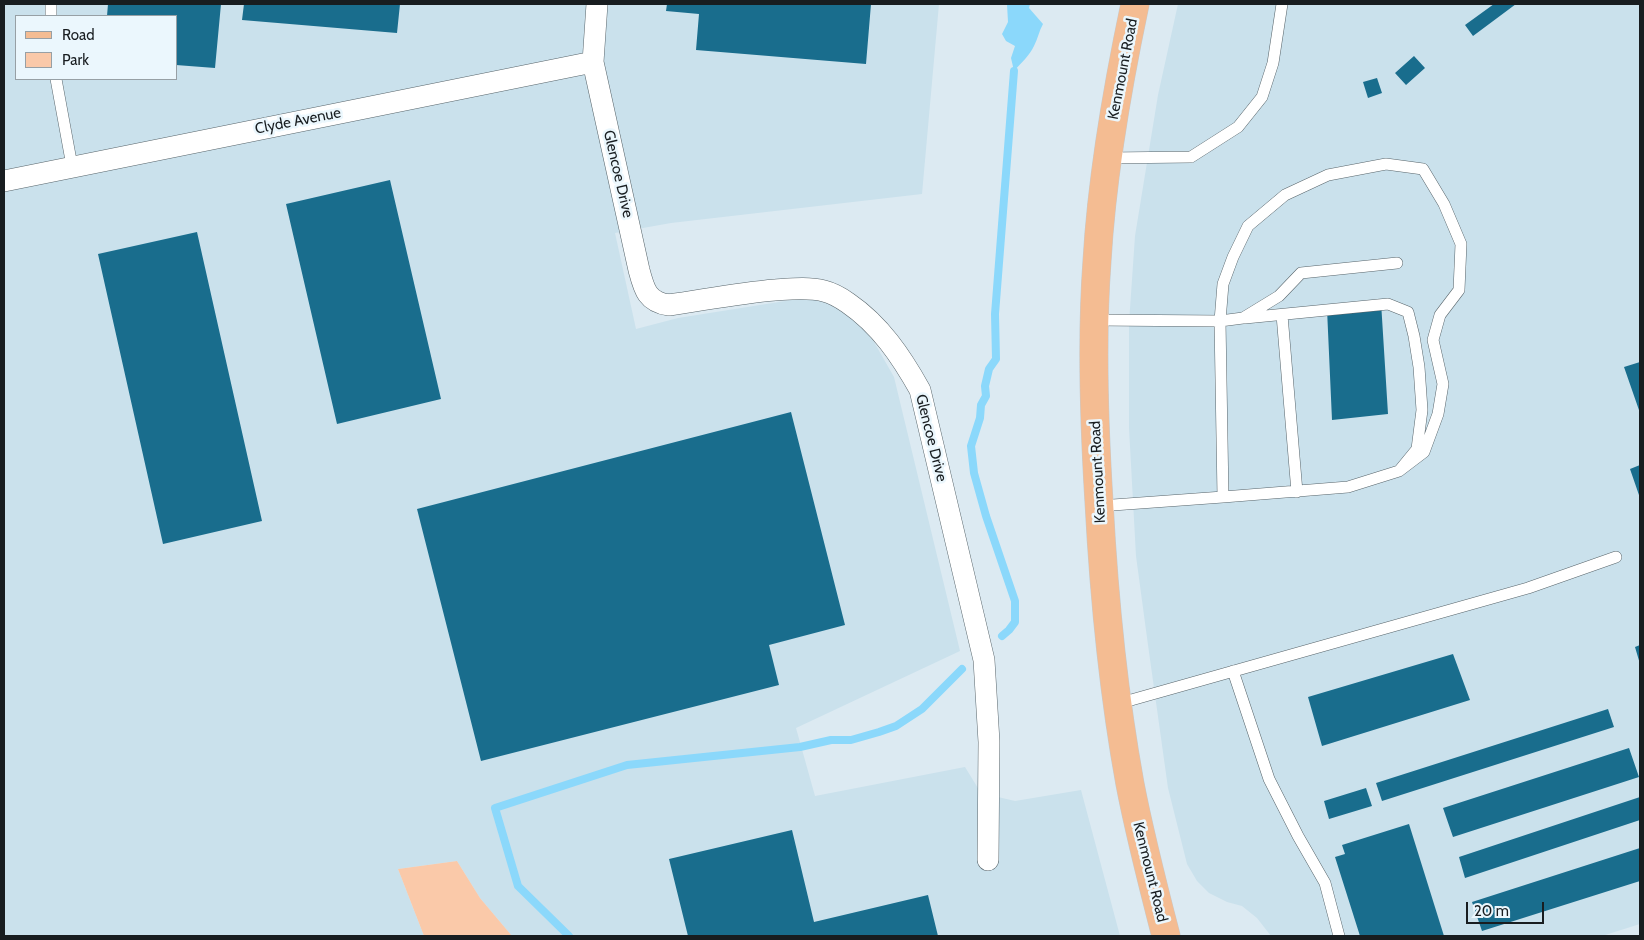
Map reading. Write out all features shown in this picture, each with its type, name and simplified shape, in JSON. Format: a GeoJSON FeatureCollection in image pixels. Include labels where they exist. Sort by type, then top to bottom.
{"type":"FeatureCollection","features":[{"type":"Feature","properties":{"kind":"main road","name":"Kenmount Road"},"geometry":{"type":"LineString","coordinates":[[1135,4],[1119,83],[1096,262],[1096,446],[1108,623],[1117,704],[1130,784],[1145,858],[1166,936]]}},
{"type":"Feature","properties":{"kind":"street","name":"Glencoe Drive"},"geometry":{"type":"LineString","coordinates":[[597,4],[593,62],[639,270],[644,287],[653,300],[669,305],[762,291],[807,289],[825,291],[842,298],[880,330],[902,359],[920,390],[984,660],[989,742],[988,860]]}},
{"type":"Feature","properties":{"kind":"street","name":"Clyde Avenue"},"geometry":{"type":"LineString","coordinates":[[4,181],[593,62]]}},
{"type":"Feature","properties":{"kind":"lane"},"geometry":{"type":"LineString","coordinates":[[1108,158],[1191,157],[1238,127],[1262,97],[1273,64],[1282,4]]}},
{"type":"Feature","properties":{"kind":"lane"},"geometry":{"type":"LineString","coordinates":[[56,80],[72,166]]}},
{"type":"Feature","properties":{"kind":"lane"},"geometry":{"type":"LineString","coordinates":[[1099,506],[1348,488],[1399,471],[1424,452],[1438,414],[1443,384],[1433,340],[1440,316],[1459,290],[1461,244],[1444,204],[1423,170],[1386,164],[1328,175],[1285,194],[1248,226],[1233,257],[1223,284],[1220,321],[1223,497]]}},
{"type":"Feature","properties":{"kind":"lane"},"geometry":{"type":"LineString","coordinates":[[1243,318],[1280,296],[1301,273],[1397,263]]}},
{"type":"Feature","properties":{"kind":"lane"},"geometry":{"type":"LineString","coordinates":[[1095,320],[1220,321],[1388,304],[1408,312],[1419,368],[1422,410],[1417,448],[1399,471]]}},
{"type":"Feature","properties":{"kind":"lane"},"geometry":{"type":"LineString","coordinates":[[1282,315],[1296,492]]}},
{"type":"Feature","properties":{"kind":"lane"},"geometry":{"type":"LineString","coordinates":[[1117,704],[1528,588],[1616,557]]}},
{"type":"Feature","properties":{"kind":"lane"},"geometry":{"type":"LineString","coordinates":[[1233,671],[1270,779],[1324,883],[1339,936]]}},
{"type":"Feature","properties":{"kind":"shaded area"},"geometry":{"type":"Polygon","coordinates":[[[4,4],[939,4],[922,194],[671,223],[615,233],[636,329],[678,318],[823,295],[855,317],[874,342],[894,377],[960,651],[796,728],[815,796],[965,767],[981,793],[1015,801],[1081,790],[1120,936],[512,936],[480,898],[457,861],[398,869],[424,936],[4,936],[4,4]]]}},
{"type":"Feature","properties":{"kind":"shaded area"},"geometry":{"type":"Polygon","coordinates":[[[1178,4],[1640,4],[1640,924],[1602,936],[1271,936],[1257,918],[1242,906],[1227,902],[1209,893],[1197,881],[1187,864],[1168,788],[1136,556],[1129,428],[1129,323],[1135,236],[1158,95],[1178,4]]]}},
{"type":"Feature","properties":{"kind":"green space"},"geometry":{"type":"Polygon","coordinates":[[[457,861],[480,898],[512,936],[424,936],[398,869],[457,861]]]}},
{"type":"Feature","properties":{"kind":"water"},"geometry":{"type":"Polygon","coordinates":[[[1007,4],[1030,4],[1029,8],[1043,24],[1028,56],[1014,71],[1011,58],[1015,46],[1006,41],[1002,34],[1008,22],[1007,4]]]}},
{"type":"Feature","properties":{"kind":"building"},"geometry":{"type":"Polygon","coordinates":[[[108,4],[221,4],[215,68],[178,65],[178,15],[107,15],[108,4]]]}},
{"type":"Feature","properties":{"kind":"building"},"geometry":{"type":"Polygon","coordinates":[[[244,4],[400,4],[397,33],[242,20],[244,4]]]}},
{"type":"Feature","properties":{"kind":"building"},"geometry":{"type":"Polygon","coordinates":[[[667,4],[871,4],[866,64],[696,50],[699,14],[666,11],[667,4]]]}},
{"type":"Feature","properties":{"kind":"building"},"geometry":{"type":"Polygon","coordinates":[[[1494,4],[1516,4],[1473,36],[1465,25],[1494,4]]]}},
{"type":"Feature","properties":{"kind":"building"},"geometry":{"type":"Polygon","coordinates":[[[1414,56],[1425,68],[1406,85],[1395,73],[1414,56]]]}},
{"type":"Feature","properties":{"kind":"building"},"geometry":{"type":"Polygon","coordinates":[[[1377,78],[1382,93],[1368,98],[1363,82],[1377,78]]]}},
{"type":"Feature","properties":{"kind":"building"},"geometry":{"type":"Polygon","coordinates":[[[390,180],[441,399],[337,424],[286,204],[390,180]]]}},
{"type":"Feature","properties":{"kind":"building"},"geometry":{"type":"Polygon","coordinates":[[[197,232],[262,521],[163,544],[98,254],[197,232]]]}},
{"type":"Feature","properties":{"kind":"building"},"geometry":{"type":"Polygon","coordinates":[[[1381,302],[1388,414],[1332,420],[1327,309],[1381,302]]]}},
{"type":"Feature","properties":{"kind":"building"},"geometry":{"type":"Polygon","coordinates":[[[1640,362],[1640,413],[1624,367],[1640,362]]]}},
{"type":"Feature","properties":{"kind":"building"},"geometry":{"type":"Polygon","coordinates":[[[791,412],[845,625],[769,645],[779,685],[481,761],[417,509],[791,412]]]}},
{"type":"Feature","properties":{"kind":"building"},"geometry":{"type":"Polygon","coordinates":[[[1640,465],[1640,498],[1630,469],[1640,465]]]}},
{"type":"Feature","properties":{"kind":"building"},"geometry":{"type":"Polygon","coordinates":[[[1640,645],[1640,664],[1635,647],[1640,645]]]}},
{"type":"Feature","properties":{"kind":"building"},"geometry":{"type":"Polygon","coordinates":[[[1453,654],[1470,700],[1322,746],[1308,697],[1453,654]]]}},
{"type":"Feature","properties":{"kind":"building"},"geometry":{"type":"Polygon","coordinates":[[[1608,709],[1614,727],[1382,801],[1376,783],[1608,709]]]}},
{"type":"Feature","properties":{"kind":"building"},"geometry":{"type":"Polygon","coordinates":[[[1629,748],[1639,777],[1453,837],[1443,808],[1629,748]]]}},
{"type":"Feature","properties":{"kind":"building"},"geometry":{"type":"Polygon","coordinates":[[[1366,788],[1372,806],[1329,819],[1324,801],[1366,788]]]}},
{"type":"Feature","properties":{"kind":"building"},"geometry":{"type":"Polygon","coordinates":[[[1640,797],[1640,820],[1465,878],[1459,857],[1640,797]]]}},
{"type":"Feature","properties":{"kind":"building"},"geometry":{"type":"Polygon","coordinates":[[[1409,824],[1444,936],[1360,936],[1335,857],[1345,854],[1342,845],[1409,824]]]}},
{"type":"Feature","properties":{"kind":"building"},"geometry":{"type":"Polygon","coordinates":[[[792,830],[814,922],[928,895],[938,936],[688,936],[669,859],[792,830]]]}},
{"type":"Feature","properties":{"kind":"building"},"geometry":{"type":"Polygon","coordinates":[[[1640,848],[1640,881],[1482,931],[1472,902],[1640,848]]]}},
{"type":"Feature","properties":{"kind":"waterway"},"geometry":{"type":"LineString","coordinates":[[1002,636],[1015,622],[1015,601],[986,516],[974,473],[971,446],[980,418],[981,405],[986,396],[985,386],[989,369],[996,359],[995,314],[1014,71]]}},
{"type":"Feature","properties":{"kind":"waterway"},"geometry":{"type":"LineString","coordinates":[[569,936],[518,886],[495,808],[627,765],[800,747],[831,740],[851,740],[879,732],[896,726],[922,709],[962,669]]}}]}
